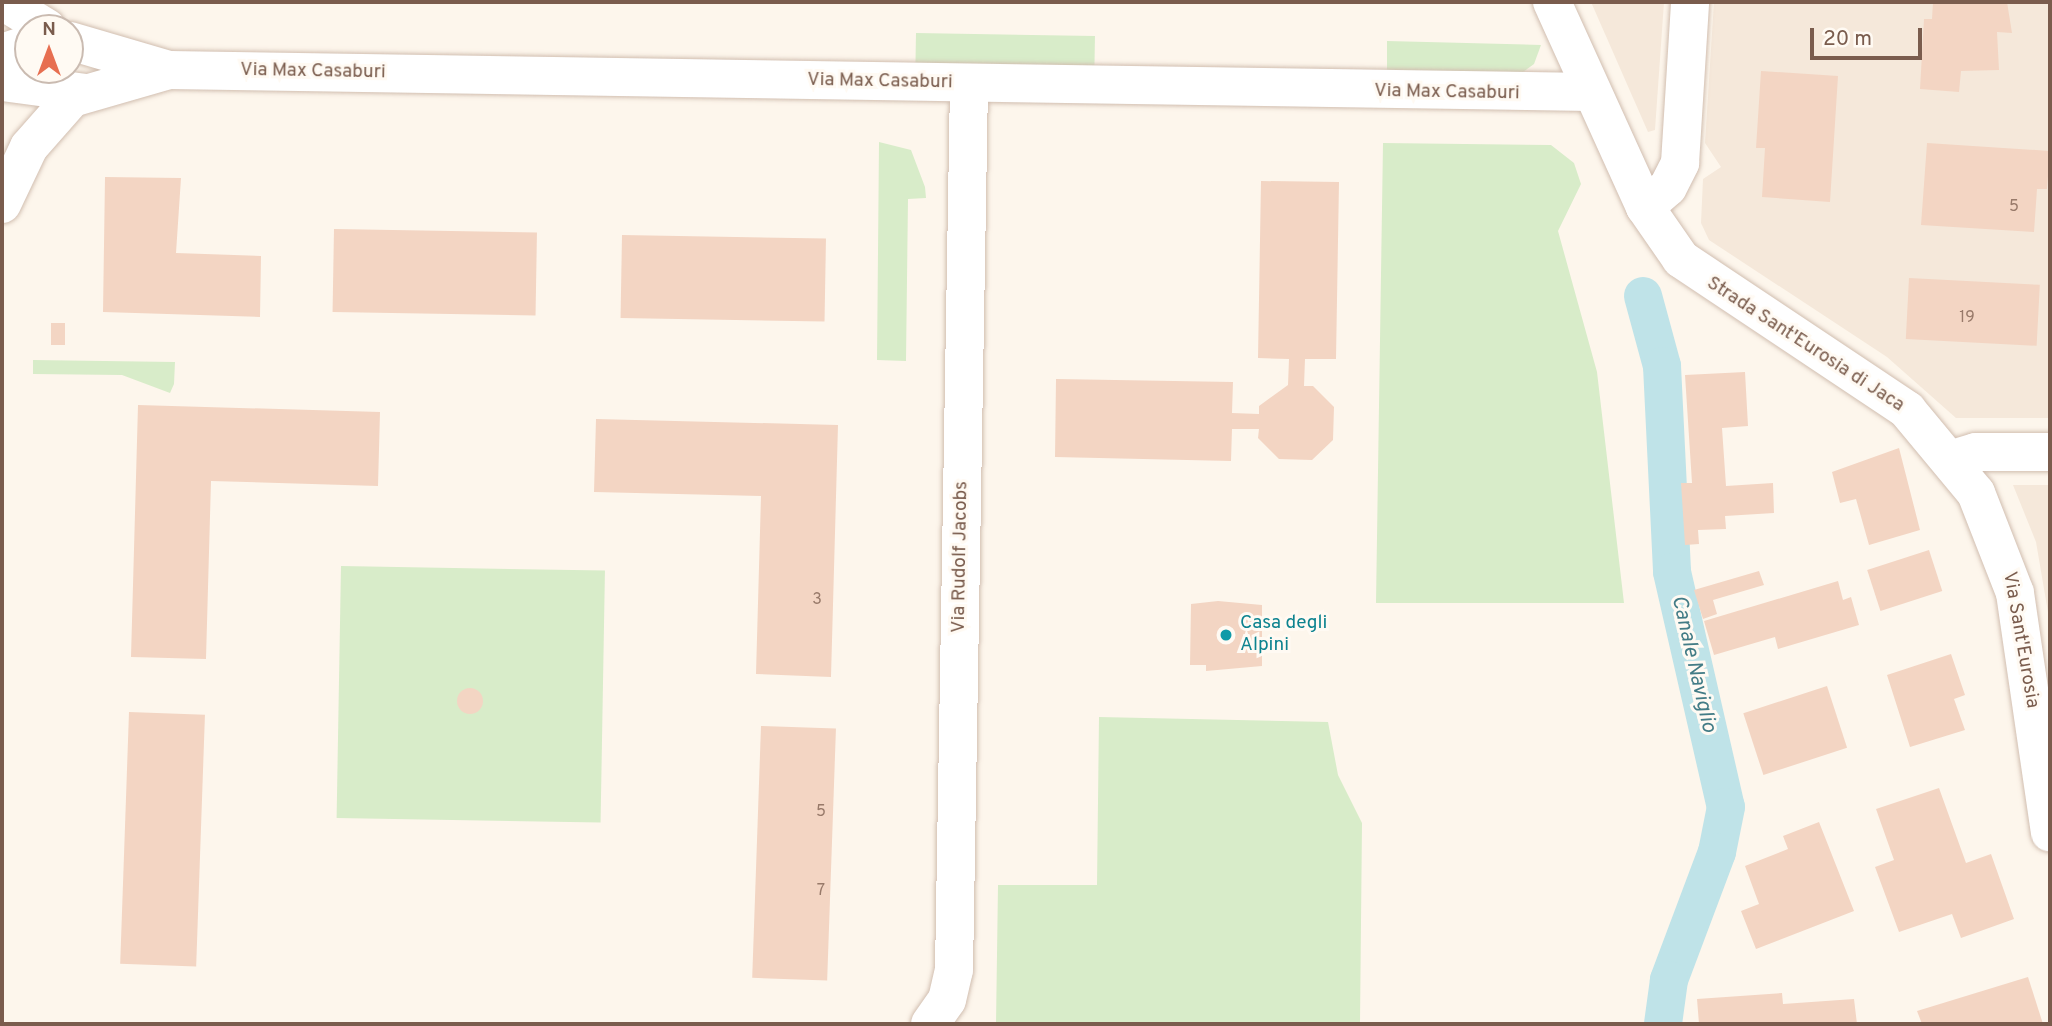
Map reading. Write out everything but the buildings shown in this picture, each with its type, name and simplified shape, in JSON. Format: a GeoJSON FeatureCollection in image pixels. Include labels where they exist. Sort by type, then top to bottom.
{"type":"FeatureCollection","features":[{"type":"Feature","properties":{"kind":"street"},"geometry":{"type":"LineString","coordinates":[[4,2],[24,14]]}},
{"type":"Feature","properties":{"kind":"street","name":"Strada Sant'Eurosia di Jaca"},"geometry":{"type":"LineString","coordinates":[[1552,2],[1645,206],[1692,270],[1894,400],[1953,459]]}},
{"type":"Feature","properties":{"kind":"street"},"geometry":{"type":"LineString","coordinates":[[1645,206],[1668,187],[1680,163],[1690,2]]}},
{"type":"Feature","properties":{"kind":"street","name":"Via Max Casaburi"},"geometry":{"type":"LineString","coordinates":[[84,45],[169,70],[1591,92]]}},
{"type":"Feature","properties":{"kind":"street","name":"Via Max Casaburi"},"geometry":{"type":"LineString","coordinates":[[2,204],[36,139],[72,98],[169,70]]}},
{"type":"Feature","properties":{"kind":"street","name":"Via Max Casaburi"},"geometry":{"type":"LineString","coordinates":[[2,82],[86,93]]}},
{"type":"Feature","properties":{"kind":"street","name":"Via Rudolf Jacobs"},"geometry":{"type":"LineString","coordinates":[[930,1024],[947,1000],[954,970],[969,83]]}},
{"type":"Feature","properties":{"kind":"street"},"geometry":{"type":"LineString","coordinates":[[1953,459],[1976,452],[2050,452]]}},
{"type":"Feature","properties":{"kind":"street","name":"Via Sant'Eurosia"},"geometry":{"type":"LineString","coordinates":[[1953,459],[1992,524],[2015,593],[2050,832]]}},
{"type":"Feature","properties":{"kind":"shaded area"},"geometry":{"type":"Polygon","coordinates":[[[1591,2],[1664,2],[1655,130],[1648,132],[1591,2]]]}},
{"type":"Feature","properties":{"kind":"shaded area"},"geometry":{"type":"Polygon","coordinates":[[[1714,2],[2050,2],[2050,418],[1956,418],[1887,357],[1709,240],[1701,223],[1703,179],[1721,167],[1705,143],[1714,2]]]}},
{"type":"Feature","properties":{"kind":"shaded area"},"geometry":{"type":"Polygon","coordinates":[[[2013,485],[2050,485],[2050,624],[2036,542],[2013,485]]]}},
{"type":"Feature","properties":{"kind":"green space"},"geometry":{"type":"Polygon","coordinates":[[[916,33],[1095,36],[1094,67],[915,64],[916,33]]]}},
{"type":"Feature","properties":{"kind":"green space"},"geometry":{"type":"Polygon","coordinates":[[[1387,41],[1541,45],[1534,64],[1523,72],[1387,71],[1387,41]]]}},
{"type":"Feature","properties":{"kind":"green space"},"geometry":{"type":"Polygon","coordinates":[[[879,142],[911,150],[925,187],[926,198],[908,199],[906,361],[877,360],[879,142]]]}},
{"type":"Feature","properties":{"kind":"green space"},"geometry":{"type":"Polygon","coordinates":[[[1383,143],[1551,145],[1574,163],[1581,184],[1558,231],[1597,372],[1624,603],[1376,603],[1383,143]]]}},
{"type":"Feature","properties":{"kind":"green space"},"geometry":{"type":"Polygon","coordinates":[[[33,360],[175,362],[174,384],[170,393],[122,375],[33,374],[33,360]]]}},
{"type":"Feature","properties":{"kind":"green space"},"geometry":{"type":"Polygon","coordinates":[[[341,566],[605,571],[601,823],[337,818],[341,566]]]}},
{"type":"Feature","properties":{"kind":"green space"},"geometry":{"type":"Polygon","coordinates":[[[1099,717],[1328,722],[1338,775],[1362,823],[1360,1024],[996,1024],[998,885],[1097,885],[1099,717]]]}},
{"type":"Feature","properties":{"kind":"waterway","name":"Canale Naviglio"},"geometry":{"type":"LineString","coordinates":[[1643,296],[1662,366],[1672,572],[1726,807],[1717,852],[1669,980],[1663,1024]]}},
{"type":"Feature","properties":{"kind":"place","name":"Casa degli Alpini"},"geometry":{"type":"Point","coordinates":[1226,635]}}]}
